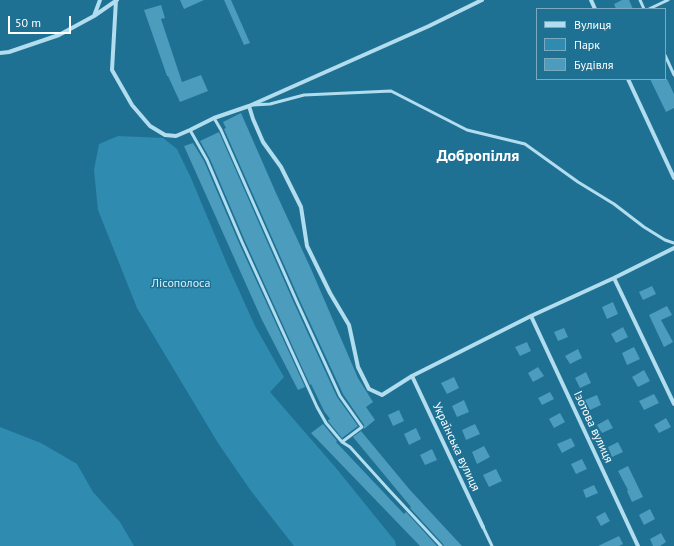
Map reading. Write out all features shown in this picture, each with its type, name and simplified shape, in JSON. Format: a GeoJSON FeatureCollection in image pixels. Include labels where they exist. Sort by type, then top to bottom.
{"type":"FeatureCollection","features":[{"type":"Feature","properties":{"kind":"street"},"geometry":{"type":"LineString","coordinates":[[94,16],[100,0]]}},
{"type":"Feature","properties":{"kind":"street"},"geometry":{"type":"LineString","coordinates":[[0,53],[9,52],[59,35],[94,16],[116,0]]}},
{"type":"Feature","properties":{"kind":"street"},"geometry":{"type":"LineString","coordinates":[[116,0],[112,70],[132,105],[150,126],[165,135],[176,136],[214,118],[249,106],[429,26],[482,0]]}},
{"type":"Feature","properties":{"kind":"street"},"geometry":{"type":"LineString","coordinates":[[628,80],[674,178]]}},
{"type":"Feature","properties":{"kind":"street"},"geometry":{"type":"LineString","coordinates":[[249,106],[262,142],[281,168],[301,207],[307,246],[330,293],[349,325],[358,367],[369,389],[382,395],[412,376],[531,316],[614,278],[674,248]]}},
{"type":"Feature","properties":{"kind":"street"},"geometry":{"type":"LineString","coordinates":[[614,278],[674,404]]}},
{"type":"Feature","properties":{"kind":"street","name":"Ізотова вулиця"},"geometry":{"type":"LineString","coordinates":[[531,316],[638,546]]}},
{"type":"Feature","properties":{"kind":"street","name":"Українська вулиця"},"geometry":{"type":"LineString","coordinates":[[412,376],[483,527]]}},
{"type":"Feature","properties":{"kind":"lane"},"geometry":{"type":"LineString","coordinates":[[652,8],[668,0]]}},
{"type":"Feature","properties":{"kind":"lane"},"geometry":{"type":"LineString","coordinates":[[666,57],[674,75]]}},
{"type":"Feature","properties":{"kind":"lane"},"geometry":{"type":"LineString","coordinates":[[249,106],[270,104],[304,94],[391,91],[467,130],[525,144],[578,182],[614,204],[644,227],[665,240],[674,243]]}},
{"type":"Feature","properties":{"kind":"lane"},"geometry":{"type":"LineString","coordinates":[[214,118],[221,130],[340,396],[362,427],[342,442]]}},
{"type":"Feature","properties":{"kind":"lane"},"geometry":{"type":"LineString","coordinates":[[190,130],[207,160],[242,242],[317,407],[326,423],[342,442],[350,447],[441,546]]}},
{"type":"Feature","properties":{"kind":"lane"},"geometry":{"type":"LineString","coordinates":[[483,527],[492,546]]}},
{"type":"Feature","properties":{"kind":"green space","name":"Лісополоса"},"geometry":{"type":"Polygon","coordinates":[[[118,136],[163,138],[177,149],[255,326],[284,377],[270,392],[336,468],[395,541],[396,546],[294,546],[251,491],[218,443],[137,308],[98,210],[94,170],[99,144],[118,136]]]}},
{"type":"Feature","properties":{"kind":"green space"},"geometry":{"type":"Polygon","coordinates":[[[0,427],[41,443],[77,464],[93,492],[120,522],[134,546],[0,546],[0,427]]]}},
{"type":"Feature","properties":{"kind":"building"},"geometry":{"type":"Polygon","coordinates":[[[180,0],[204,0],[184,9],[180,0]]]}},
{"type":"Feature","properties":{"kind":"building"},"geometry":{"type":"Polygon","coordinates":[[[224,0],[231,0],[250,43],[244,45],[224,0]]]}},
{"type":"Feature","properties":{"kind":"building"},"geometry":{"type":"Polygon","coordinates":[[[622,0],[629,0],[633,8],[616,8],[614,4],[622,0]]]}},
{"type":"Feature","properties":{"kind":"building"},"geometry":{"type":"Polygon","coordinates":[[[161,5],[165,18],[161,19],[182,82],[201,75],[208,91],[180,102],[167,76],[144,10],[161,5]]]}},
{"type":"Feature","properties":{"kind":"building"},"geometry":{"type":"Polygon","coordinates":[[[667,79],[674,94],[674,108],[666,112],[650,80],[667,79]]]}},
{"type":"Feature","properties":{"kind":"building"},"geometry":{"type":"Polygon","coordinates":[[[241,113],[358,378],[373,402],[366,407],[375,420],[364,429],[364,425],[343,394],[224,129],[226,128],[223,122],[241,113]]]}},
{"type":"Feature","properties":{"kind":"building"},"geometry":{"type":"Polygon","coordinates":[[[219,132],[337,397],[358,426],[342,438],[328,421],[330,419],[324,411],[311,384],[310,385],[210,159],[200,141],[219,132]]]}},
{"type":"Feature","properties":{"kind":"building"},"geometry":{"type":"Polygon","coordinates":[[[193,143],[204,161],[239,243],[305,387],[298,390],[262,320],[184,146],[193,143]]]}},
{"type":"Feature","properties":{"kind":"building"},"geometry":{"type":"Polygon","coordinates":[[[652,286],[656,294],[643,300],[639,292],[652,286]]]}},
{"type":"Feature","properties":{"kind":"building"},"geometry":{"type":"Polygon","coordinates":[[[613,302],[618,314],[607,319],[602,307],[613,302]]]}},
{"type":"Feature","properties":{"kind":"building"},"geometry":{"type":"Polygon","coordinates":[[[667,306],[672,315],[661,320],[673,342],[664,347],[649,315],[667,306]]]}},
{"type":"Feature","properties":{"kind":"building"},"geometry":{"type":"Polygon","coordinates":[[[623,327],[628,337],[616,343],[611,334],[623,327]]]}},
{"type":"Feature","properties":{"kind":"building"},"geometry":{"type":"Polygon","coordinates":[[[564,328],[568,337],[558,341],[554,332],[564,328]]]}},
{"type":"Feature","properties":{"kind":"building"},"geometry":{"type":"Polygon","coordinates":[[[527,342],[531,351],[520,356],[515,347],[527,342]]]}},
{"type":"Feature","properties":{"kind":"building"},"geometry":{"type":"Polygon","coordinates":[[[634,347],[640,359],[627,365],[622,353],[634,347]]]}},
{"type":"Feature","properties":{"kind":"building"},"geometry":{"type":"Polygon","coordinates":[[[578,349],[582,358],[570,364],[565,356],[578,349]]]}},
{"type":"Feature","properties":{"kind":"building"},"geometry":{"type":"Polygon","coordinates":[[[538,367],[544,376],[533,382],[528,373],[538,367]]]}},
{"type":"Feature","properties":{"kind":"building"},"geometry":{"type":"Polygon","coordinates":[[[644,370],[650,381],[638,387],[632,377],[644,370]]]}},
{"type":"Feature","properties":{"kind":"building"},"geometry":{"type":"Polygon","coordinates":[[[586,372],[591,383],[580,388],[575,378],[586,372]]]}},
{"type":"Feature","properties":{"kind":"building"},"geometry":{"type":"Polygon","coordinates":[[[454,377],[459,388],[447,394],[441,383],[454,377]]]}},
{"type":"Feature","properties":{"kind":"building"},"geometry":{"type":"Polygon","coordinates":[[[550,392],[554,399],[542,405],[538,398],[550,392]]]}},
{"type":"Feature","properties":{"kind":"building"},"geometry":{"type":"Polygon","coordinates":[[[654,394],[659,403],[644,410],[639,401],[654,394]]]}},
{"type":"Feature","properties":{"kind":"building"},"geometry":{"type":"Polygon","coordinates":[[[597,395],[601,405],[590,410],[585,400],[597,395]]]}},
{"type":"Feature","properties":{"kind":"building"},"geometry":{"type":"Polygon","coordinates":[[[464,400],[469,412],[457,417],[452,406],[464,400]]]}},
{"type":"Feature","properties":{"kind":"building"},"geometry":{"type":"Polygon","coordinates":[[[399,410],[404,421],[393,426],[388,415],[399,410]]]}},
{"type":"Feature","properties":{"kind":"building"},"geometry":{"type":"Polygon","coordinates":[[[560,413],[565,422],[554,428],[549,419],[560,413]]]}},
{"type":"Feature","properties":{"kind":"building"},"geometry":{"type":"Polygon","coordinates":[[[666,418],[671,427],[659,433],[654,425],[666,418]]]}},
{"type":"Feature","properties":{"kind":"building"},"geometry":{"type":"Polygon","coordinates":[[[608,419],[613,428],[602,433],[597,425],[608,419]]]}},
{"type":"Feature","properties":{"kind":"building"},"geometry":{"type":"Polygon","coordinates":[[[323,424],[337,441],[336,442],[404,514],[406,512],[437,546],[420,546],[311,433],[323,424]]]}},
{"type":"Feature","properties":{"kind":"building"},"geometry":{"type":"Polygon","coordinates":[[[475,424],[480,434],[466,440],[462,430],[475,424]]]}},
{"type":"Feature","properties":{"kind":"building"},"geometry":{"type":"Polygon","coordinates":[[[416,428],[421,439],[409,445],[404,434],[416,428]]]}},
{"type":"Feature","properties":{"kind":"building"},"geometry":{"type":"Polygon","coordinates":[[[361,431],[410,490],[462,546],[444,546],[410,508],[411,507],[353,437],[361,431]]]}},
{"type":"Feature","properties":{"kind":"building"},"geometry":{"type":"Polygon","coordinates":[[[571,438],[575,446],[562,453],[557,444],[571,438]]]}},
{"type":"Feature","properties":{"kind":"building"},"geometry":{"type":"Polygon","coordinates":[[[618,442],[623,452],[612,457],[608,447],[618,442]]]}},
{"type":"Feature","properties":{"kind":"building"},"geometry":{"type":"Polygon","coordinates":[[[484,446],[490,457],[477,464],[472,452],[484,446]]]}},
{"type":"Feature","properties":{"kind":"building"},"geometry":{"type":"Polygon","coordinates":[[[432,449],[437,460],[425,465],[420,455],[432,449]]]}},
{"type":"Feature","properties":{"kind":"building"},"geometry":{"type":"Polygon","coordinates":[[[582,459],[587,469],[576,474],[571,464],[582,459]]]}},
{"type":"Feature","properties":{"kind":"building"},"geometry":{"type":"Polygon","coordinates":[[[628,466],[643,497],[632,502],[627,491],[628,490],[618,471],[628,466]]]}},
{"type":"Feature","properties":{"kind":"building"},"geometry":{"type":"Polygon","coordinates":[[[496,469],[502,481],[489,487],[483,475],[496,469]]]}},
{"type":"Feature","properties":{"kind":"building"},"geometry":{"type":"Polygon","coordinates":[[[594,485],[598,493],[586,498],[583,490],[594,485]]]}},
{"type":"Feature","properties":{"kind":"building"},"geometry":{"type":"Polygon","coordinates":[[[650,509],[655,519],[644,525],[639,515],[650,509]]]}},
{"type":"Feature","properties":{"kind":"building"},"geometry":{"type":"Polygon","coordinates":[[[605,512],[610,521],[601,526],[596,517],[605,512]]]}},
{"type":"Feature","properties":{"kind":"building"},"geometry":{"type":"Polygon","coordinates":[[[661,533],[666,542],[660,546],[653,546],[650,539],[661,533]]]}},
{"type":"Feature","properties":{"kind":"building"},"geometry":{"type":"Polygon","coordinates":[[[619,536],[623,544],[619,546],[598,546],[619,536]]]}},
{"type":"Feature","properties":{"kind":"district","name":"Добропілля"},"geometry":{"type":"Point","coordinates":[478,156]}}]}
